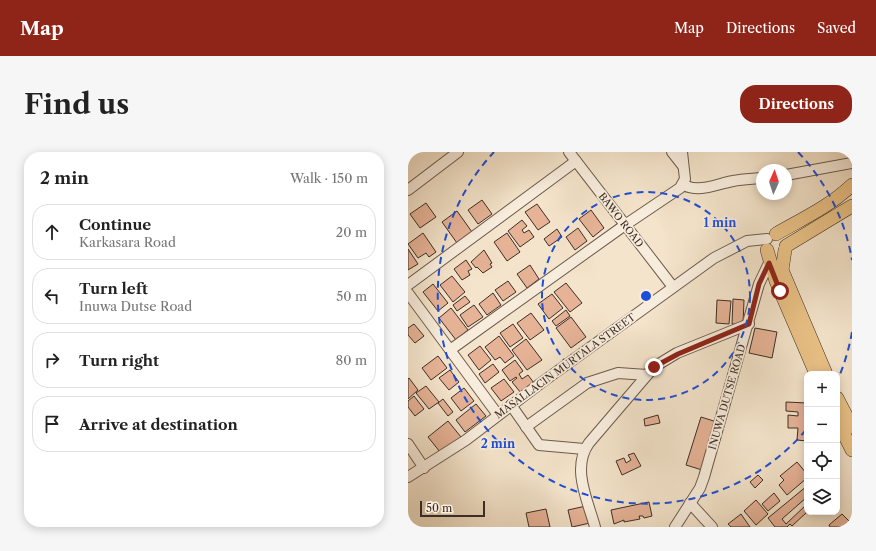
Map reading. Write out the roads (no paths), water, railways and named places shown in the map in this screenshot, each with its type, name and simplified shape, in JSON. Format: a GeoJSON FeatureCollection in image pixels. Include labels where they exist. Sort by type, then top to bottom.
{"type":"FeatureCollection","features":[{"type":"Feature","properties":{"kind":"main road"},"geometry":{"type":"LineString","coordinates":[[770,241],[832,201],[852,184]]}},
{"type":"Feature","properties":{"kind":"main road"},"geometry":{"type":"LineString","coordinates":[[770,241],[770,253],[778,255],[785,248],[852,206]]}},
{"type":"Feature","properties":{"kind":"main road"},"geometry":{"type":"LineString","coordinates":[[770,241],[784,238],[785,248],[782,270],[825,371]]}},
{"type":"Feature","properties":{"kind":"main road"},"geometry":{"type":"LineString","coordinates":[[770,241],[769,263],[815,371]]}},
{"type":"Feature","properties":{"kind":"main road"},"geometry":{"type":"LineString","coordinates":[[840,404],[852,428]]}},
{"type":"Feature","properties":{"kind":"main road"},"geometry":{"type":"LineString","coordinates":[[840,426],[852,450]]}},
{"type":"Feature","properties":{"kind":"street"},"geometry":{"type":"LineString","coordinates":[[408,190],[458,152]]}},
{"type":"Feature","properties":{"kind":"street","name":"BAWO ROAD"},"geometry":{"type":"LineString","coordinates":[[569,152],[673,287]]}},
{"type":"Feature","properties":{"kind":"street"},"geometry":{"type":"LineString","coordinates":[[672,152],[685,169]]}},
{"type":"Feature","properties":{"kind":"street"},"geometry":{"type":"LineString","coordinates":[[682,152],[685,169],[684,185]]}},
{"type":"Feature","properties":{"kind":"street"},"geometry":{"type":"LineString","coordinates":[[408,285],[576,161]]}},
{"type":"Feature","properties":{"kind":"street"},"geometry":{"type":"LineString","coordinates":[[792,174],[852,163]]}},
{"type":"Feature","properties":{"kind":"street"},"geometry":{"type":"LineString","coordinates":[[684,185],[691,188],[702,189],[734,181],[756,179]]}},
{"type":"Feature","properties":{"kind":"street"},"geometry":{"type":"LineString","coordinates":[[450,350],[625,225],[684,185]]}},
{"type":"Feature","properties":{"kind":"street","name":"MASALLACIN MURTALA STREET"},"geometry":{"type":"LineString","coordinates":[[408,477],[466,440],[511,405],[673,287],[721,255],[747,241],[770,241]]}},
{"type":"Feature","properties":{"kind":"street","name":"INUWA DUTSE ROAD"},"geometry":{"type":"LineString","coordinates":[[675,527],[704,478],[749,324],[759,284],[769,263]]}},
{"type":"Feature","properties":{"kind":"street"},"geometry":{"type":"LineString","coordinates":[[408,293],[498,415]]}},
{"type":"Feature","properties":{"kind":"street"},"geometry":{"type":"LineString","coordinates":[[595,527],[582,480],[581,464],[584,449],[654,367],[678,354],[749,324]]}},
{"type":"Feature","properties":{"kind":"street"},"geometry":{"type":"LineString","coordinates":[[526,427],[587,383],[618,373],[647,375]]}},
{"type":"Feature","properties":{"kind":"street"},"geometry":{"type":"LineString","coordinates":[[511,405],[539,445],[584,449]]}},
{"type":"Feature","properties":{"kind":"street"},"geometry":{"type":"LineString","coordinates":[[408,444],[424,468]]}},
{"type":"Feature","properties":{"kind":"street"},"geometry":{"type":"LineString","coordinates":[[690,503],[712,527]]}}]}
